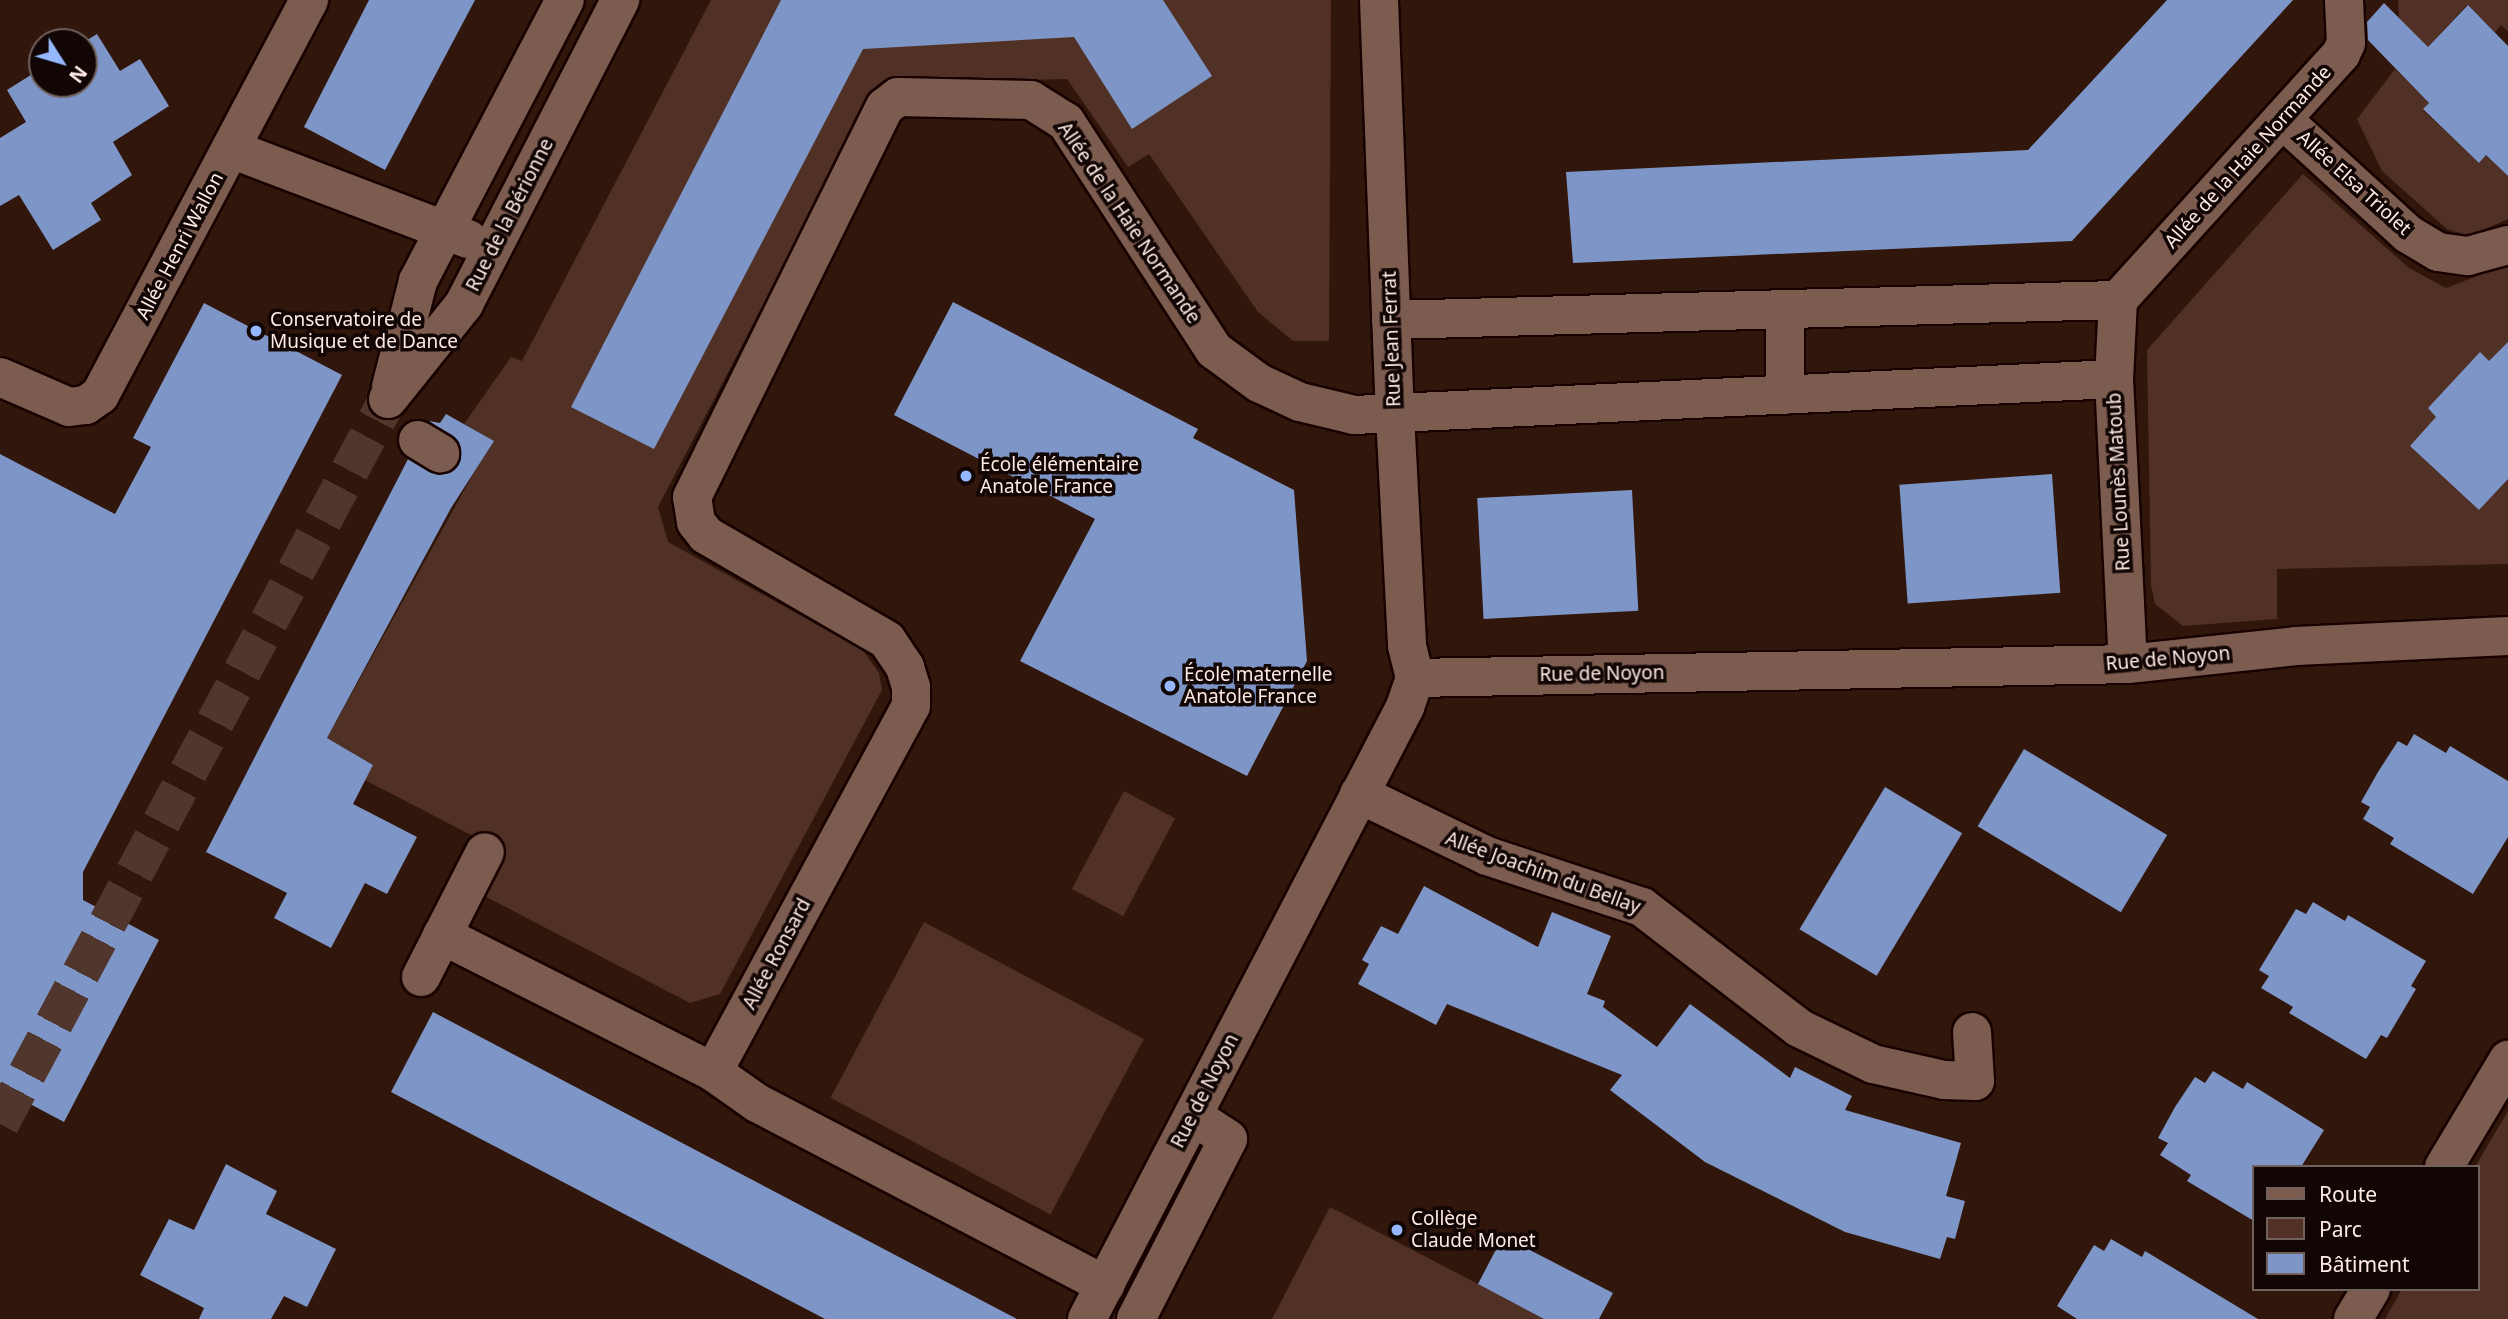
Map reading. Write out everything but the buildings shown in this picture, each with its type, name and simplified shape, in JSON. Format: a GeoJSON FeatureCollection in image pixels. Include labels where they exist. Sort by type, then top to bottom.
{"type":"FeatureCollection","features":[{"type":"Feature","properties":{"kind":"street","name":"Allée Henri Wallon"},"geometry":{"type":"LineString","coordinates":[[0,377],[69,407],[86,405],[100,395],[309,0]]}},
{"type":"Feature","properties":{"kind":"street","name":"Rue de la Bérionne"},"geometry":{"type":"LineString","coordinates":[[565,0],[418,281],[388,399],[464,304],[620,0]]}},
{"type":"Feature","properties":{"kind":"street","name":"Rue Jean Ferrat"},"geometry":{"type":"LineString","coordinates":[[1379,0],[1407,646],[1415,678]]}},
{"type":"Feature","properties":{"kind":"street","name":"Allée de la Haie Normande"},"geometry":{"type":"LineString","coordinates":[[2118,300],[2342,54],[2344,0]]}},
{"type":"Feature","properties":{"kind":"street","name":"Allée de la Haie Normande"},"geometry":{"type":"LineString","coordinates":[[696,522],[692,497],[885,107],[898,97],[1031,100],[1066,121],[1214,349],[1236,369],[1300,402],[1354,415],[2114,379]]}},
{"type":"Feature","properties":{"kind":"street","name":"Allée Elsa Triolet"},"geometry":{"type":"LineString","coordinates":[[2282,119],[2409,234],[2438,252],[2468,256],[2508,245]]}},
{"type":"Feature","properties":{"kind":"street"},"geometry":{"type":"LineString","coordinates":[[231,149],[446,227],[491,251]]}},
{"type":"Feature","properties":{"kind":"street"},"geometry":{"type":"LineString","coordinates":[[1391,320],[2118,300]]}},
{"type":"Feature","properties":{"kind":"street","name":"Rue Lounès Matoub"},"geometry":{"type":"LineString","coordinates":[[2118,300],[2114,379],[2128,664]]}},
{"type":"Feature","properties":{"kind":"street"},"geometry":{"type":"LineString","coordinates":[[1785,309],[1785,395]]}},
{"type":"Feature","properties":{"kind":"street","name":"Allée Ronsard"},"geometry":{"type":"LineString","coordinates":[[696,522],[734,554],[872,628],[897,651],[911,687],[911,706],[713,1072]]}},
{"type":"Feature","properties":{"kind":"street","name":"Rue de Noyon"},"geometry":{"type":"LineString","coordinates":[[1087,1319],[1405,707],[1415,678],[2128,664],[2297,646],[2508,636]]}},
{"type":"Feature","properties":{"kind":"street","name":"Allée Joachim du Bellay"},"geometry":{"type":"LineString","coordinates":[[1359,794],[1487,856],[1642,907],[1799,1028],[1873,1064],[1944,1080],[1975,1080],[1972,1032]]}},
{"type":"Feature","properties":{"kind":"street"},"geometry":{"type":"LineString","coordinates":[[421,977],[485,852]]}},
{"type":"Feature","properties":{"kind":"street"},"geometry":{"type":"LineString","coordinates":[[442,935],[713,1072],[757,1104],[1105,1284]]}},
{"type":"Feature","properties":{"kind":"street"},"geometry":{"type":"LineString","coordinates":[[2445,1165],[2508,1060]]}},
{"type":"Feature","properties":{"kind":"street"},"geometry":{"type":"LineString","coordinates":[[1136,1319],[1228,1139],[1193,1116]]}},
{"type":"Feature","properties":{"kind":"street"},"geometry":{"type":"LineString","coordinates":[[2353,1319],[2370,1291]]}},
{"type":"Feature","properties":{"kind":"green space"},"geometry":{"type":"Polygon","coordinates":[[[711,0],[1331,0],[1329,341],[1293,341],[1258,312],[1149,154],[1128,167],[1067,79],[878,84],[658,507],[668,542],[863,650],[879,673],[882,690],[720,994],[690,1003],[477,892],[500,850],[365,780],[373,765],[327,738],[492,440],[464,424],[511,357],[522,361],[711,0]]]}},
{"type":"Feature","properties":{"kind":"green space"},"geometry":{"type":"Polygon","coordinates":[[[2398,0],[2508,0],[2508,31],[2501,25],[2495,32],[2467,5],[2424,51],[2399,18],[2398,0]]]}},
{"type":"Feature","properties":{"kind":"green space"},"geometry":{"type":"Polygon","coordinates":[[[2395,69],[2429,103],[2423,110],[2479,163],[2486,155],[2508,176],[2508,219],[2469,236],[2447,229],[2382,171],[2357,119],[2395,69]]]}},
{"type":"Feature","properties":{"kind":"green space"},"geometry":{"type":"Polygon","coordinates":[[[2303,174],[2409,268],[2446,288],[2508,264],[2508,564],[2277,569],[2277,619],[2183,626],[2155,604],[2151,585],[2147,350],[2303,174]]]}},
{"type":"Feature","properties":{"kind":"green space"},"geometry":{"type":"Polygon","coordinates":[[[1124,791],[1175,818],[1123,916],[1072,889],[1124,791]]]}},
{"type":"Feature","properties":{"kind":"green space"},"geometry":{"type":"Polygon","coordinates":[[[924,922],[1144,1039],[1050,1215],[831,1098],[924,922]]]}},
{"type":"Feature","properties":{"kind":"green space"},"geometry":{"type":"Polygon","coordinates":[[[2508,1111],[2508,1319],[2385,1319],[2401,1291],[2480,1291],[2480,1165],[2476,1165],[2508,1111]]]}},
{"type":"Feature","properties":{"kind":"green space"},"geometry":{"type":"Polygon","coordinates":[[[1330,1207],[1478,1284],[1544,1319],[1272,1319],[1330,1207]]]}},
{"type":"Feature","properties":{"kind":"tunnel"},"geometry":{"type":"LineString","coordinates":[[0,1124],[388,399]]}},
{"type":"Feature","properties":{"kind":"place","name":"Conservatoire de Musique et de Dance"},"geometry":{"type":"Point","coordinates":[256,331]}},
{"type":"Feature","properties":{"kind":"place","name":"École élémentaire Anatole France"},"geometry":{"type":"Point","coordinates":[966,476]}},
{"type":"Feature","properties":{"kind":"place","name":"École maternelle Anatole France"},"geometry":{"type":"Point","coordinates":[1170,686]}},
{"type":"Feature","properties":{"kind":"place","name":"Collège Claude Monet"},"geometry":{"type":"Point","coordinates":[1397,1230]}}]}
